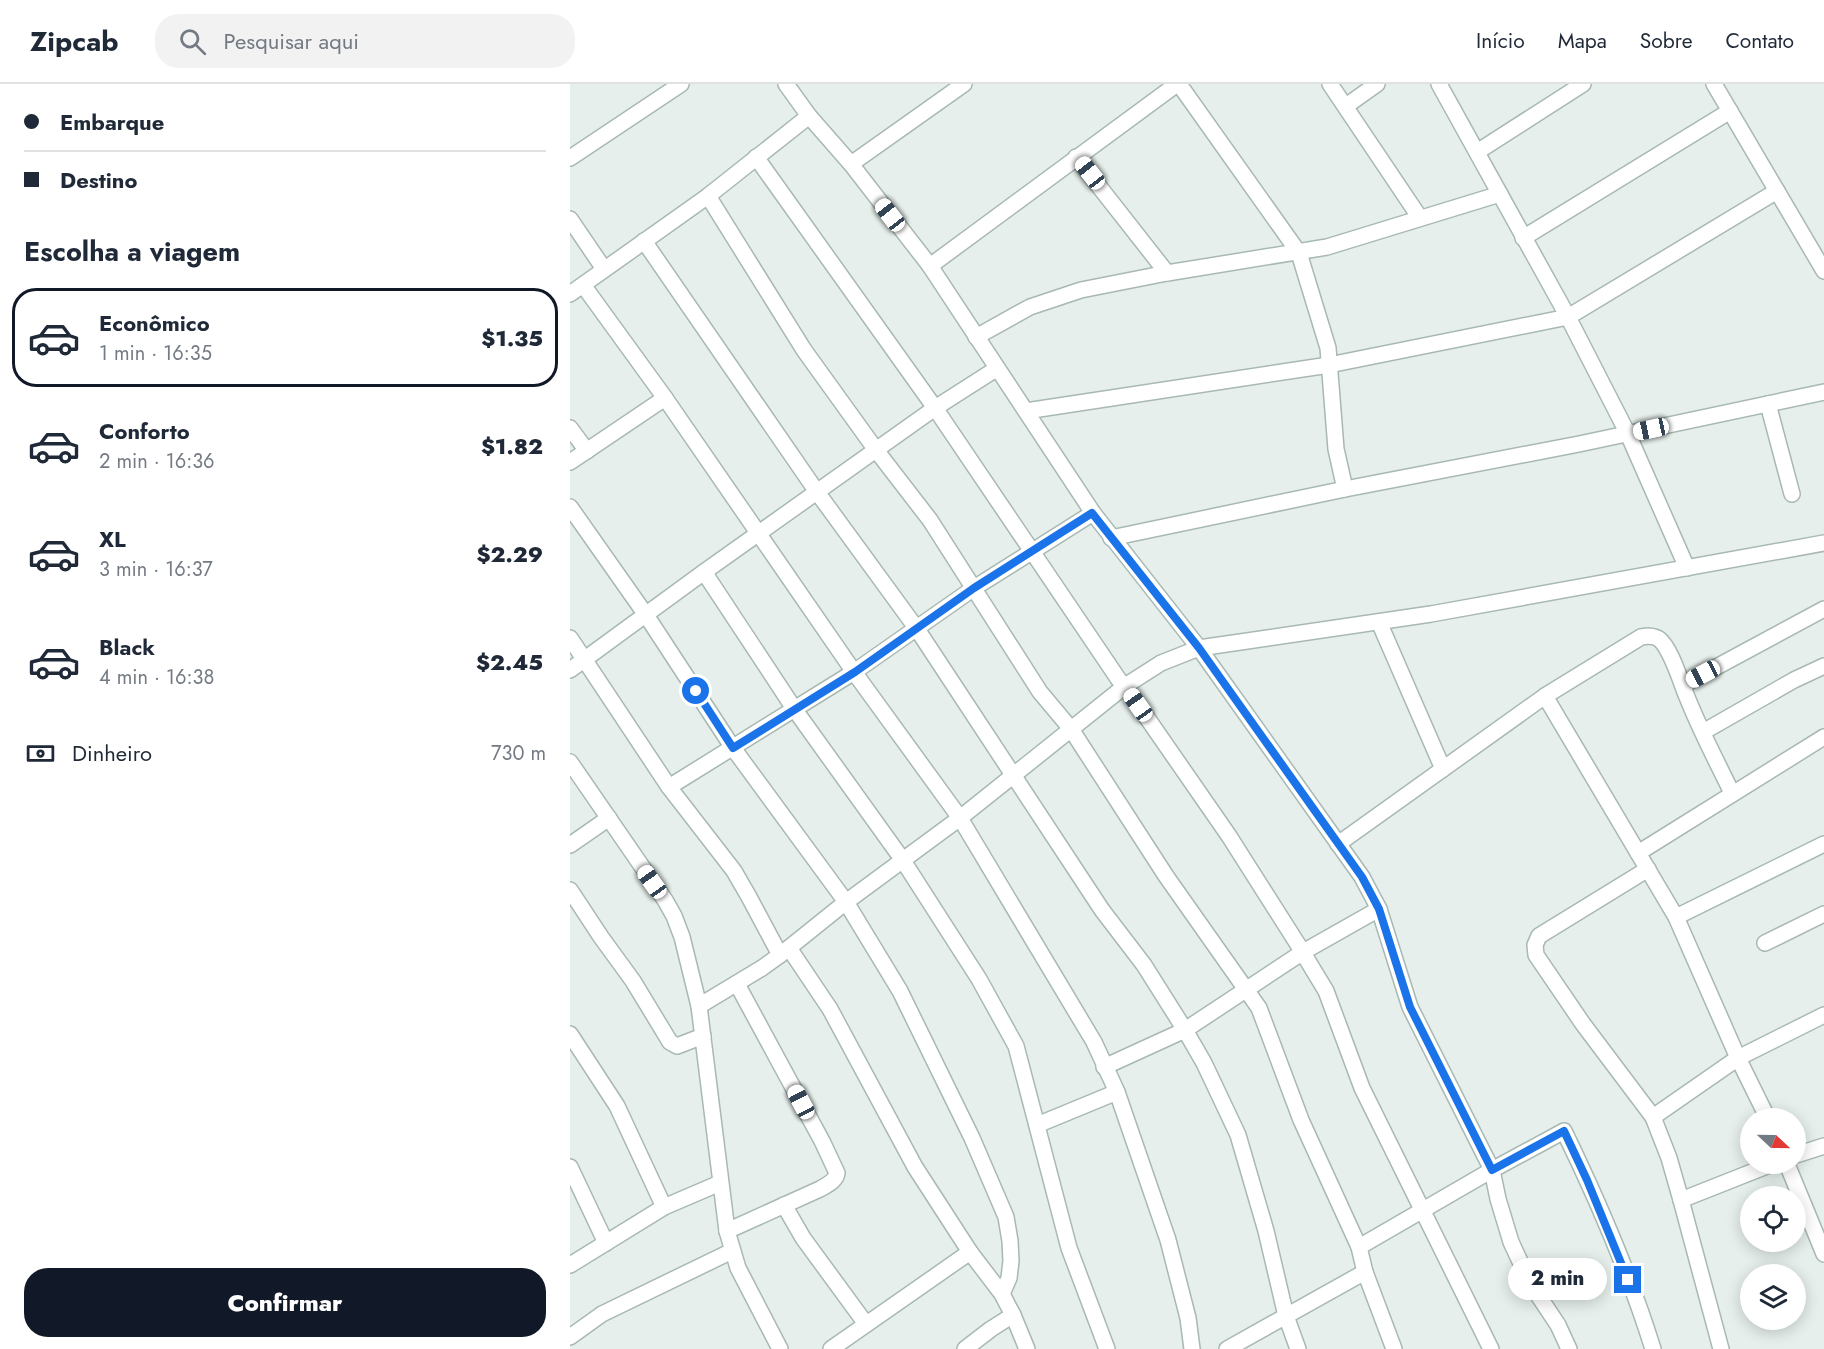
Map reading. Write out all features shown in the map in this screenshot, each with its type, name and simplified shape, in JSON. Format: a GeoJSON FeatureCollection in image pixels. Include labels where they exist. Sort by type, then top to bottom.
{"type":"FeatureCollection","features":[{"type":"Feature","properties":{"kind":"street"},"geometry":{"type":"LineString","coordinates":[[570,158],[681,84]]}},
{"type":"Feature","properties":{"kind":"street"},"geometry":{"type":"LineString","coordinates":[[786,84],[809,116],[851,164],[930,266],[1092,513],[1199,648],[1362,877],[1379,909],[1410,1007],[1492,1170],[1511,1242],[1530,1283],[1558,1325],[1569,1349]]}},
{"type":"Feature","properties":{"kind":"street"},"geometry":{"type":"LineString","coordinates":[[851,164],[964,84]]}},
{"type":"Feature","properties":{"kind":"street"},"geometry":{"type":"LineString","coordinates":[[930,266],[1178,84],[1299,253],[1328,348],[1336,449],[1345,489]]}},
{"type":"Feature","properties":{"kind":"street"},"geometry":{"type":"LineString","coordinates":[[1330,84],[1420,218]]}},
{"type":"Feature","properties":{"kind":"street"},"geometry":{"type":"LineString","coordinates":[[1346,106],[1377,84]]}},
{"type":"Feature","properties":{"kind":"street"},"geometry":{"type":"LineString","coordinates":[[1439,84],[1568,317],[1628,434],[1687,568]]}},
{"type":"Feature","properties":{"kind":"street"},"geometry":{"type":"LineString","coordinates":[[1477,152],[1583,84]]}},
{"type":"Feature","properties":{"kind":"street"},"geometry":{"type":"LineString","coordinates":[[1714,84],[1824,271]]}},
{"type":"Feature","properties":{"kind":"street"},"geometry":{"type":"LineString","coordinates":[[1523,238],[1730,111]]}},
{"type":"Feature","properties":{"kind":"street"},"geometry":{"type":"LineString","coordinates":[[570,294],[708,195],[809,116]]}},
{"type":"Feature","properties":{"kind":"street"},"geometry":{"type":"LineString","coordinates":[[756,157],[935,408],[1229,836],[1303,952],[1326,992],[1362,1088],[1491,1349]]}},
{"type":"Feature","properties":{"kind":"street"},"geometry":{"type":"LineString","coordinates":[[1076,157],[1167,273]]}},
{"type":"Feature","properties":{"kind":"street"},"geometry":{"type":"LineString","coordinates":[[1026,411],[1329,365],[1568,317],[1777,191]]}},
{"type":"Feature","properties":{"kind":"street"},"geometry":{"type":"LineString","coordinates":[[976,337],[1030,307],[1081,290],[1167,273],[1327,247],[1500,194]]}},
{"type":"Feature","properties":{"kind":"street"},"geometry":{"type":"LineString","coordinates":[[708,195],[804,350],[930,520],[1008,646],[1040,692],[1071,729],[1166,876],[1259,1008],[1301,1120],[1359,1248],[1365,1272],[1394,1349]]}},
{"type":"Feature","properties":{"kind":"street"},"geometry":{"type":"LineString","coordinates":[[570,219],[604,269]]}},
{"type":"Feature","properties":{"kind":"street"},"geometry":{"type":"LineString","coordinates":[[644,241],[817,492],[917,629],[1102,910],[1144,965],[1185,1030],[1204,1063],[1238,1135],[1266,1231],[1286,1316],[1298,1349]]}},
{"type":"Feature","properties":{"kind":"street"},"geometry":{"type":"LineString","coordinates":[[583,285],[960,818],[1094,1042],[1117,1092],[1168,1240],[1188,1318],[1192,1349]]}},
{"type":"Feature","properties":{"kind":"street"},"geometry":{"type":"LineString","coordinates":[[570,670],[935,408],[996,369]]}},
{"type":"Feature","properties":{"kind":"street"},"geometry":{"type":"LineString","coordinates":[[1110,538],[1628,434],[1824,392]]}},
{"type":"Feature","properties":{"kind":"street"},"geometry":{"type":"LineString","coordinates":[[570,462],[665,398]]}},
{"type":"Feature","properties":{"kind":"street"},"geometry":{"type":"LineString","coordinates":[[1768,404],[1792,494]]}},
{"type":"Feature","properties":{"kind":"street"},"geometry":{"type":"LineString","coordinates":[[570,428],[587,451]]}},
{"type":"Feature","properties":{"kind":"street"},"geometry":{"type":"LineString","coordinates":[[570,507],[646,615],[733,748],[846,902],[900,991],[972,1138],[1006,1217],[1011,1261],[1010,1278],[1002,1294]]}},
{"type":"Feature","properties":{"kind":"street"},"geometry":{"type":"LineString","coordinates":[[669,787],[855,672],[974,588],[1092,513]]}},
{"type":"Feature","properties":{"kind":"street"},"geometry":{"type":"LineString","coordinates":[[699,1006],[785,952],[902,859],[960,818],[1125,686],[1161,663],[1199,648],[1379,622],[1824,543]]}},
{"type":"Feature","properties":{"kind":"street"},"geometry":{"type":"LineString","coordinates":[[704,572],[795,710],[902,859],[979,979],[1016,1046],[1069,1248],[1107,1349]]}},
{"type":"Feature","properties":{"kind":"street"},"geometry":{"type":"LineString","coordinates":[[1683,684],[1824,609]]}},
{"type":"Feature","properties":{"kind":"street"},"geometry":{"type":"LineString","coordinates":[[1379,622],[1443,769]]}},
{"type":"Feature","properties":{"kind":"street"},"geometry":{"type":"LineString","coordinates":[[1338,844],[1545,696],[1641,637],[1650,636],[1660,640],[1680,674],[1703,732],[1732,794]]}},
{"type":"Feature","properties":{"kind":"street"},"geometry":{"type":"LineString","coordinates":[[570,638],[669,787],[734,872],[785,952],[830,1009],[915,1167],[970,1252],[1002,1294],[1014,1315],[1027,1349]]}},
{"type":"Feature","properties":{"kind":"street"},"geometry":{"type":"LineString","coordinates":[[1703,732],[1794,680],[1824,666]]}},
{"type":"Feature","properties":{"kind":"street"},"geometry":{"type":"LineString","coordinates":[[1545,696],[1676,917],[1763,1108]]}},
{"type":"Feature","properties":{"kind":"street"},"geometry":{"type":"LineString","coordinates":[[1638,853],[1824,737]]}},
{"type":"Feature","properties":{"kind":"street"},"geometry":{"type":"LineString","coordinates":[[570,762],[665,900],[682,937],[699,1006],[727,1231],[738,1268],[780,1349]]}},
{"type":"Feature","properties":{"kind":"street"},"geometry":{"type":"LineString","coordinates":[[570,845],[609,818]]}},
{"type":"Feature","properties":{"kind":"street"},"geometry":{"type":"LineString","coordinates":[[1676,917],[1824,844]]}},
{"type":"Feature","properties":{"kind":"street"},"geometry":{"type":"LineString","coordinates":[[1647,869],[1539,936],[1535,945],[1536,955],[1583,1024],[1653,1117],[1669,1158],[1721,1349]]}},
{"type":"Feature","properties":{"kind":"street"},"geometry":{"type":"LineString","coordinates":[[572,896],[633,981],[670,1042],[677,1046],[703,1036]]}},
{"type":"Feature","properties":{"kind":"street"},"geometry":{"type":"LineString","coordinates":[[1104,1067],[1185,1030],[1303,952],[1379,909]]}},
{"type":"Feature","properties":{"kind":"street"},"geometry":{"type":"LineString","coordinates":[[1765,943],[1824,914]]}},
{"type":"Feature","properties":{"kind":"street"},"geometry":{"type":"LineString","coordinates":[[727,1231],[829,1184],[837,1173],[737,984]]}},
{"type":"Feature","properties":{"kind":"street"},"geometry":{"type":"LineString","coordinates":[[1653,1117],[1738,1058],[1824,1015]]}},
{"type":"Feature","properties":{"kind":"street"},"geometry":{"type":"LineString","coordinates":[[570,1034],[617,1106],[664,1207]]}},
{"type":"Feature","properties":{"kind":"street"},"geometry":{"type":"LineString","coordinates":[[1037,1125],[1117,1092]]}},
{"type":"Feature","properties":{"kind":"street"},"geometry":{"type":"LineString","coordinates":[[1359,1248],[1492,1170],[1564,1131],[1587,1180],[1644,1320],[1653,1349]]}},
{"type":"Feature","properties":{"kind":"street"},"geometry":{"type":"LineString","coordinates":[[1806,1152],[1824,1146]]}},
{"type":"Feature","properties":{"kind":"street"},"geometry":{"type":"LineString","coordinates":[[570,1167],[606,1243]]}},
{"type":"Feature","properties":{"kind":"street"},"geometry":{"type":"LineString","coordinates":[[1681,1200],[1747,1174]]}},
{"type":"Feature","properties":{"kind":"street"},"geometry":{"type":"LineString","coordinates":[[1791,1174],[1824,1254]]}},
{"type":"Feature","properties":{"kind":"street"},"geometry":{"type":"LineString","coordinates":[[570,1265],[664,1207],[720,1183]]}},
{"type":"Feature","properties":{"kind":"street"},"geometry":{"type":"LineString","coordinates":[[784,1205],[803,1238],[866,1324]]}},
{"type":"Feature","properties":{"kind":"street"},"geometry":{"type":"LineString","coordinates":[[577,1349],[570,1338],[602,1314],[732,1251]]}},
{"type":"Feature","properties":{"kind":"street"},"geometry":{"type":"LineString","coordinates":[[831,1349],[970,1252]]}},
{"type":"Feature","properties":{"kind":"street"},"geometry":{"type":"LineString","coordinates":[[1227,1349],[1365,1272]]}},
{"type":"Feature","properties":{"kind":"street"},"geometry":{"type":"LineString","coordinates":[[965,1349],[1014,1315]]}},
{"type":"Feature","properties":{"kind":"route"},"geometry":{"type":"LineString","coordinates":[[696,691],[733,748],[855,672],[974,588],[1092,513],[1199,648],[1362,877],[1379,909],[1410,1007],[1492,1170],[1564,1131],[1628,1280]]}}]}
